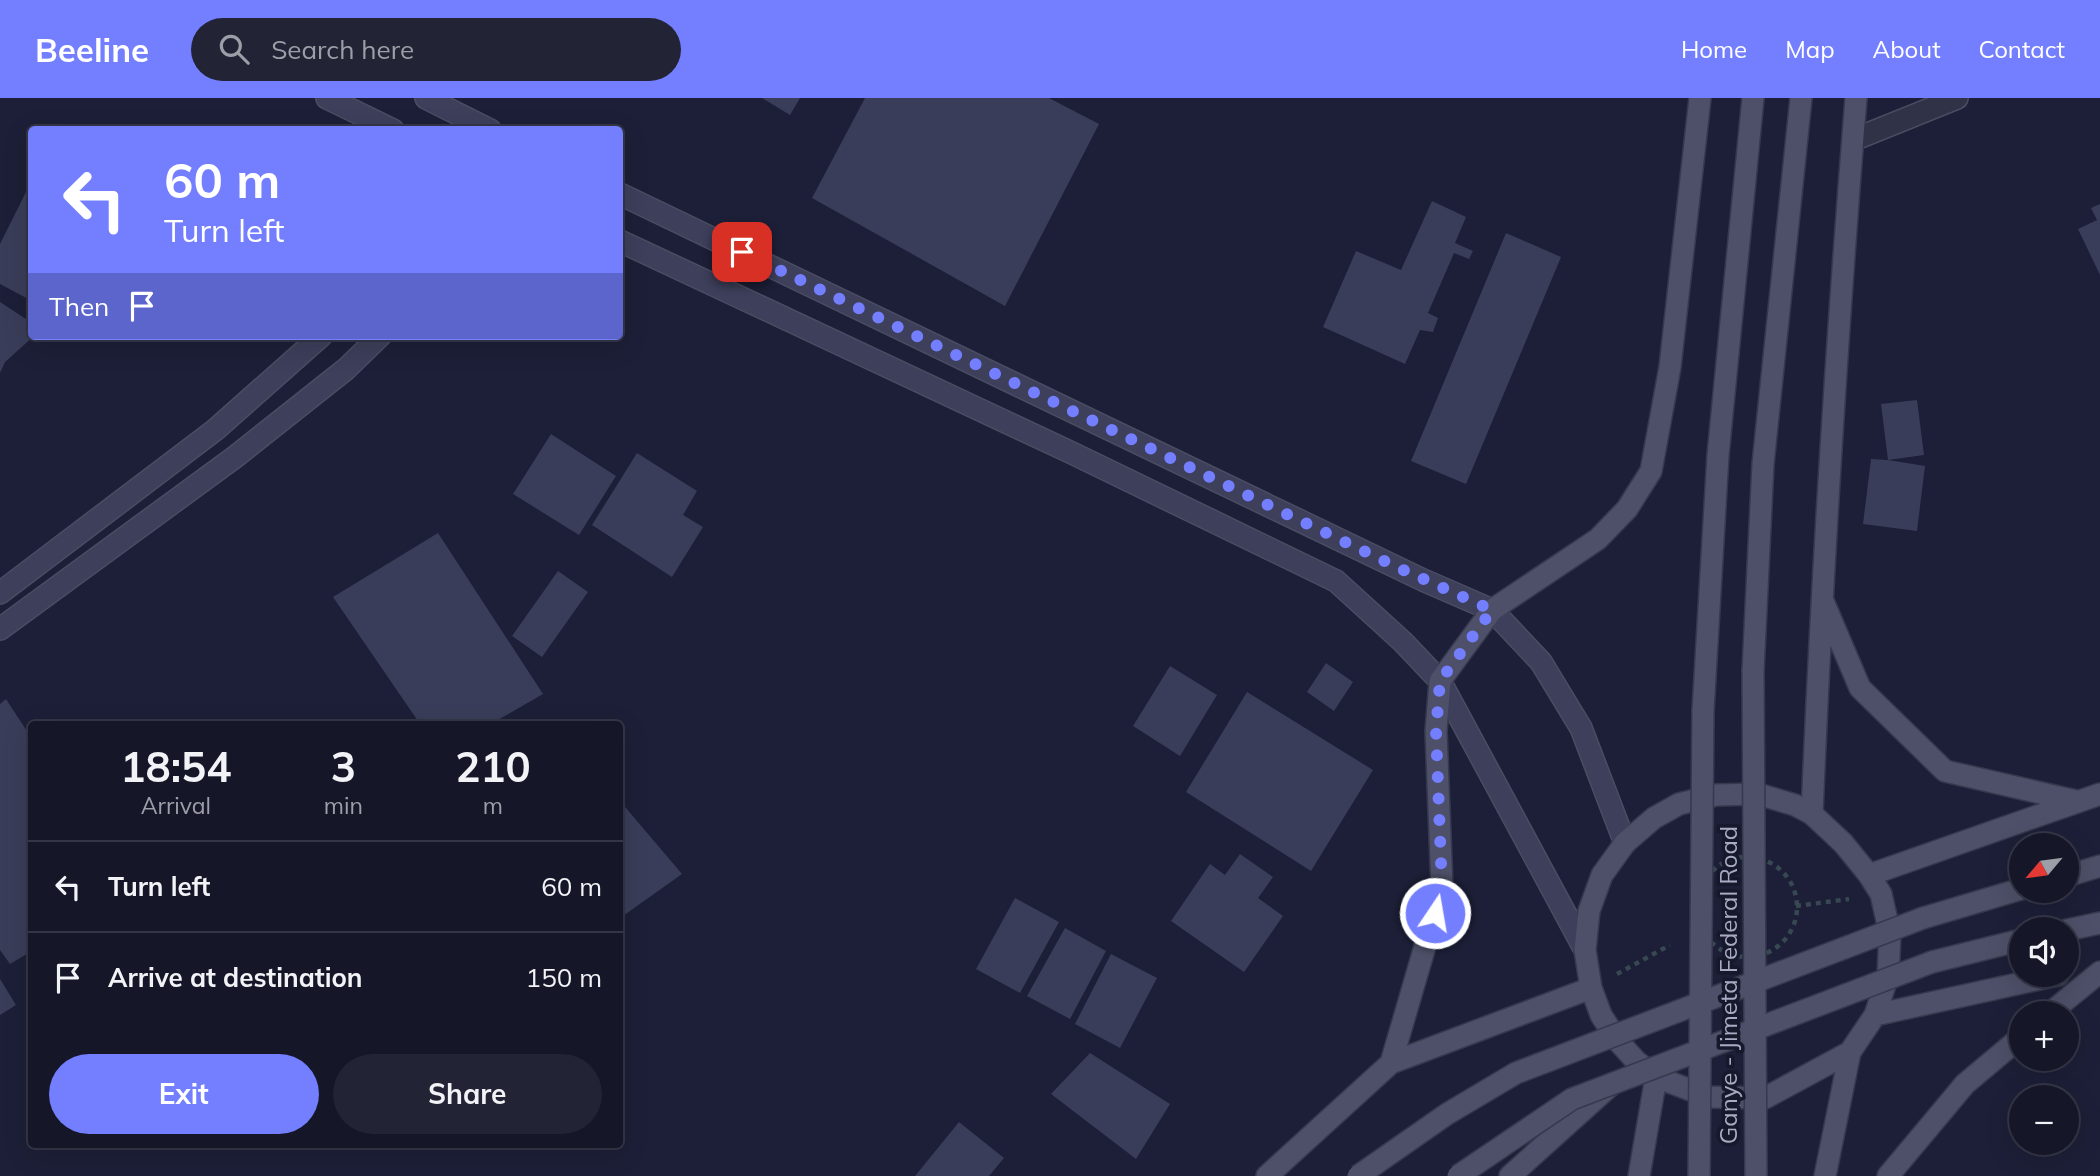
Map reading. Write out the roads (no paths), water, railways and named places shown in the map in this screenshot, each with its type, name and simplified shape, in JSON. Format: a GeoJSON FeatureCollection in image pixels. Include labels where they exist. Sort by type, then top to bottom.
{"type":"FeatureCollection","features":[{"type":"Feature","properties":{"kind":"main road"},"geometry":{"type":"LineString","coordinates":[[327,98],[385,126]]}},
{"type":"Feature","properties":{"kind":"main road"},"geometry":{"type":"LineString","coordinates":[[426,98],[483,126]]}},
{"type":"Feature","properties":{"kind":"main road"},"geometry":{"type":"LineString","coordinates":[[1391,1063],[1442,888],[1436,731],[1440,681],[1492,610],[1598,539],[1627,509],[1651,471],[1670,367],[1700,98]]}},
{"type":"Feature","properties":{"kind":"main road","name":"Ganye - Jimeta Federal Road"},"geometry":{"type":"LineString","coordinates":[[1699,1176],[1703,711],[1718,455],[1753,98]]}},
{"type":"Feature","properties":{"kind":"main road","name":"Ganye - Jimeta Federal Road"},"geometry":{"type":"LineString","coordinates":[[1756,1176],[1754,671],[1763,464],[1801,98]]}},
{"type":"Feature","properties":{"kind":"main road"},"geometry":{"type":"LineString","coordinates":[[1825,1176],[1850,1052],[1875,1015],[1888,976],[1890,934],[1881,894],[1869,875],[1843,843],[1812,814],[1821,596],[1841,279],[1856,98]]}},
{"type":"Feature","properties":{"kind":"main road"},"geometry":{"type":"LineString","coordinates":[[623,195],[1411,574],[1492,610],[1541,662],[1581,728],[1625,842]]}},
{"type":"Feature","properties":{"kind":"main road"},"geometry":{"type":"LineString","coordinates":[[623,242],[1336,580],[1403,642],[1440,681],[1585,950]]}},
{"type":"Feature","properties":{"kind":"main road"},"geometry":{"type":"LineString","coordinates":[[0,593],[215,430],[316,340]]}},
{"type":"Feature","properties":{"kind":"main road"},"geometry":{"type":"LineString","coordinates":[[0,629],[235,457],[346,369],[376,340]]}},
{"type":"Feature","properties":{"kind":"main road"},"geometry":{"type":"LineString","coordinates":[[1821,596],[1860,688],[1945,771],[2076,801]]}},
{"type":"Feature","properties":{"kind":"main road","name":"Ganye - Jimeta Federal Road"},"geometry":{"type":"LineString","coordinates":[[1812,814],[1795,805],[1758,794],[1716,795],[1679,804],[1654,818],[1625,842],[1602,875],[1589,911],[1585,950],[1591,988],[1601,1016],[1617,1040],[1636,1061],[1656,1076],[1709,1097],[1765,1098],[1850,1052]]}},
{"type":"Feature","properties":{"kind":"main road"},"geometry":{"type":"LineString","coordinates":[[1869,875],[2100,794]]}},
{"type":"Feature","properties":{"kind":"main road"},"geometry":{"type":"LineString","coordinates":[[2079,872],[2100,866]]}},
{"type":"Feature","properties":{"kind":"main road"},"geometry":{"type":"LineString","coordinates":[[1358,1176],[1447,1114],[1516,1073],[1923,918],[2009,893]]}},
{"type":"Feature","properties":{"kind":"main road"},"geometry":{"type":"LineString","coordinates":[[2079,927],[2100,923]]}},
{"type":"Feature","properties":{"kind":"main road"},"geometry":{"type":"LineString","coordinates":[[1458,1176],[1572,1099],[1931,962],[2009,943]]}},
{"type":"Feature","properties":{"kind":"main road"},"geometry":{"type":"LineString","coordinates":[[2079,970],[2100,966]]}},
{"type":"Feature","properties":{"kind":"main road"},"geometry":{"type":"LineString","coordinates":[[2065,1001],[2100,972]]}},
{"type":"Feature","properties":{"kind":"main road"},"geometry":{"type":"LineString","coordinates":[[1875,1015],[2009,986]]}},
{"type":"Feature","properties":{"kind":"main road"},"geometry":{"type":"LineString","coordinates":[[1267,1176],[1391,1063],[1591,988]]}},
{"type":"Feature","properties":{"kind":"main road"},"geometry":{"type":"LineString","coordinates":[[1888,1176],[1965,1084],[2009,1047]]}},
{"type":"Feature","properties":{"kind":"main road"},"geometry":{"type":"LineString","coordinates":[[1510,1176],[1636,1061]]}},
{"type":"Feature","properties":{"kind":"main road"},"geometry":{"type":"LineString","coordinates":[[1639,1176],[1656,1076]]}},
{"type":"Feature","properties":{"kind":"street"},"geometry":{"type":"LineString","coordinates":[[1853,140],[1957,98]]}}]}
